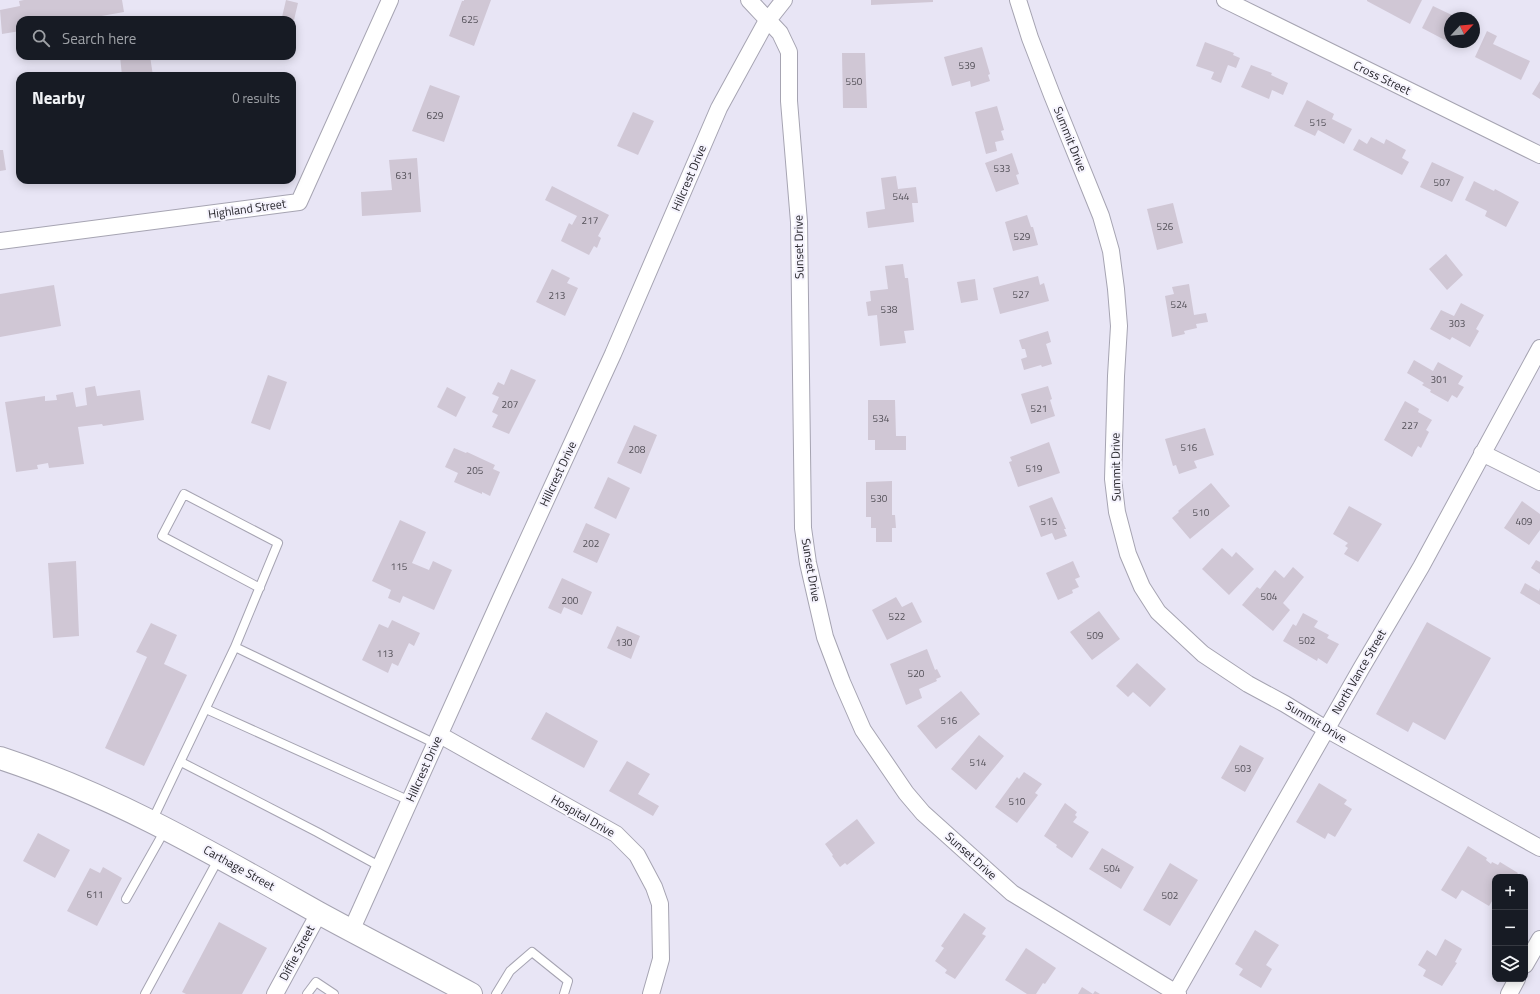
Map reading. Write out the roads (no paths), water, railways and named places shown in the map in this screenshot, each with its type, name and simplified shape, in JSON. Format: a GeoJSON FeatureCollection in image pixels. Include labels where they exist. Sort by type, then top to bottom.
{"type":"FeatureCollection","features":[{"type":"Feature","properties":{"kind":"main road","name":"Carthage Street"},"geometry":{"type":"LineString","coordinates":[[0,758],[33,769],[102,797],[159,825],[352,931],[472,994]]}},
{"type":"Feature","properties":{"kind":"street","name":"Highland Street"},"geometry":{"type":"LineString","coordinates":[[0,241],[299,202],[390,0]]}},
{"type":"Feature","properties":{"kind":"street","name":"Sunset Drive"},"geometry":{"type":"LineString","coordinates":[[749,0],[780,33],[789,52],[790,101],[799,222],[803,528],[809,570],[823,629],[842,682],[863,730],[875,750],[923,814],[1012,893],[1176,994]]}},
{"type":"Feature","properties":{"kind":"street"},"geometry":{"type":"LineString","coordinates":[[768,19],[784,0]]}},
{"type":"Feature","properties":{"kind":"street","name":"Summit Drive"},"geometry":{"type":"LineString","coordinates":[[1018,0],[1030,38],[1049,88],[1101,216],[1111,251],[1119,326],[1113,479],[1117,512],[1128,554],[1142,586],[1158,612],[1203,654],[1248,684],[1285,704],[1326,730],[1540,848]]}},
{"type":"Feature","properties":{"kind":"street","name":"Cross Street"},"geometry":{"type":"LineString","coordinates":[[1225,0],[1540,155]]}},
{"type":"Feature","properties":{"kind":"street","name":"Hillcrest Drive"},"geometry":{"type":"LineString","coordinates":[[352,931],[613,354],[718,108],[768,19]]}},
{"type":"Feature","properties":{"kind":"street","name":"North Vance Street"},"geometry":{"type":"LineString","coordinates":[[1176,994],[1362,667],[1421,567],[1540,348]]}},
{"type":"Feature","properties":{"kind":"street"},"geometry":{"type":"LineString","coordinates":[[1482,454],[1540,482]]}},
{"type":"Feature","properties":{"kind":"street","name":"Hospital Drive"},"geometry":{"type":"LineString","coordinates":[[438,739],[616,834],[637,855],[647,870],[660,904],[661,959],[651,994]]}},
{"type":"Feature","properties":{"kind":"street","name":"Diffie Street"},"geometry":{"type":"LineString","coordinates":[[275,994],[319,913]]}},
{"type":"Feature","properties":{"kind":"street"},"geometry":{"type":"LineString","coordinates":[[1528,960],[1540,939]]}},
{"type":"Feature","properties":{"kind":"street"},"geometry":{"type":"LineString","coordinates":[[1509,994],[1515,982]]}},
{"type":"Feature","properties":{"kind":"lane"},"geometry":{"type":"LineString","coordinates":[[126,899],[159,825],[181,762],[235,647],[260,588],[278,543],[184,494],[162,536],[260,588]]}},
{"type":"Feature","properties":{"kind":"lane"},"geometry":{"type":"LineString","coordinates":[[235,647],[438,739]]}},
{"type":"Feature","properties":{"kind":"lane"},"geometry":{"type":"LineString","coordinates":[[206,708],[410,801]]}},
{"type":"Feature","properties":{"kind":"lane"},"geometry":{"type":"LineString","coordinates":[[181,762],[318,832],[380,867]]}},
{"type":"Feature","properties":{"kind":"lane"},"geometry":{"type":"LineString","coordinates":[[145,994],[220,858]]}},
{"type":"Feature","properties":{"kind":"lane"},"geometry":{"type":"LineString","coordinates":[[496,994],[510,971],[532,952],[568,981],[564,994]]}},
{"type":"Feature","properties":{"kind":"lane"},"geometry":{"type":"LineString","coordinates":[[307,994],[316,982],[334,994]]}}]}
